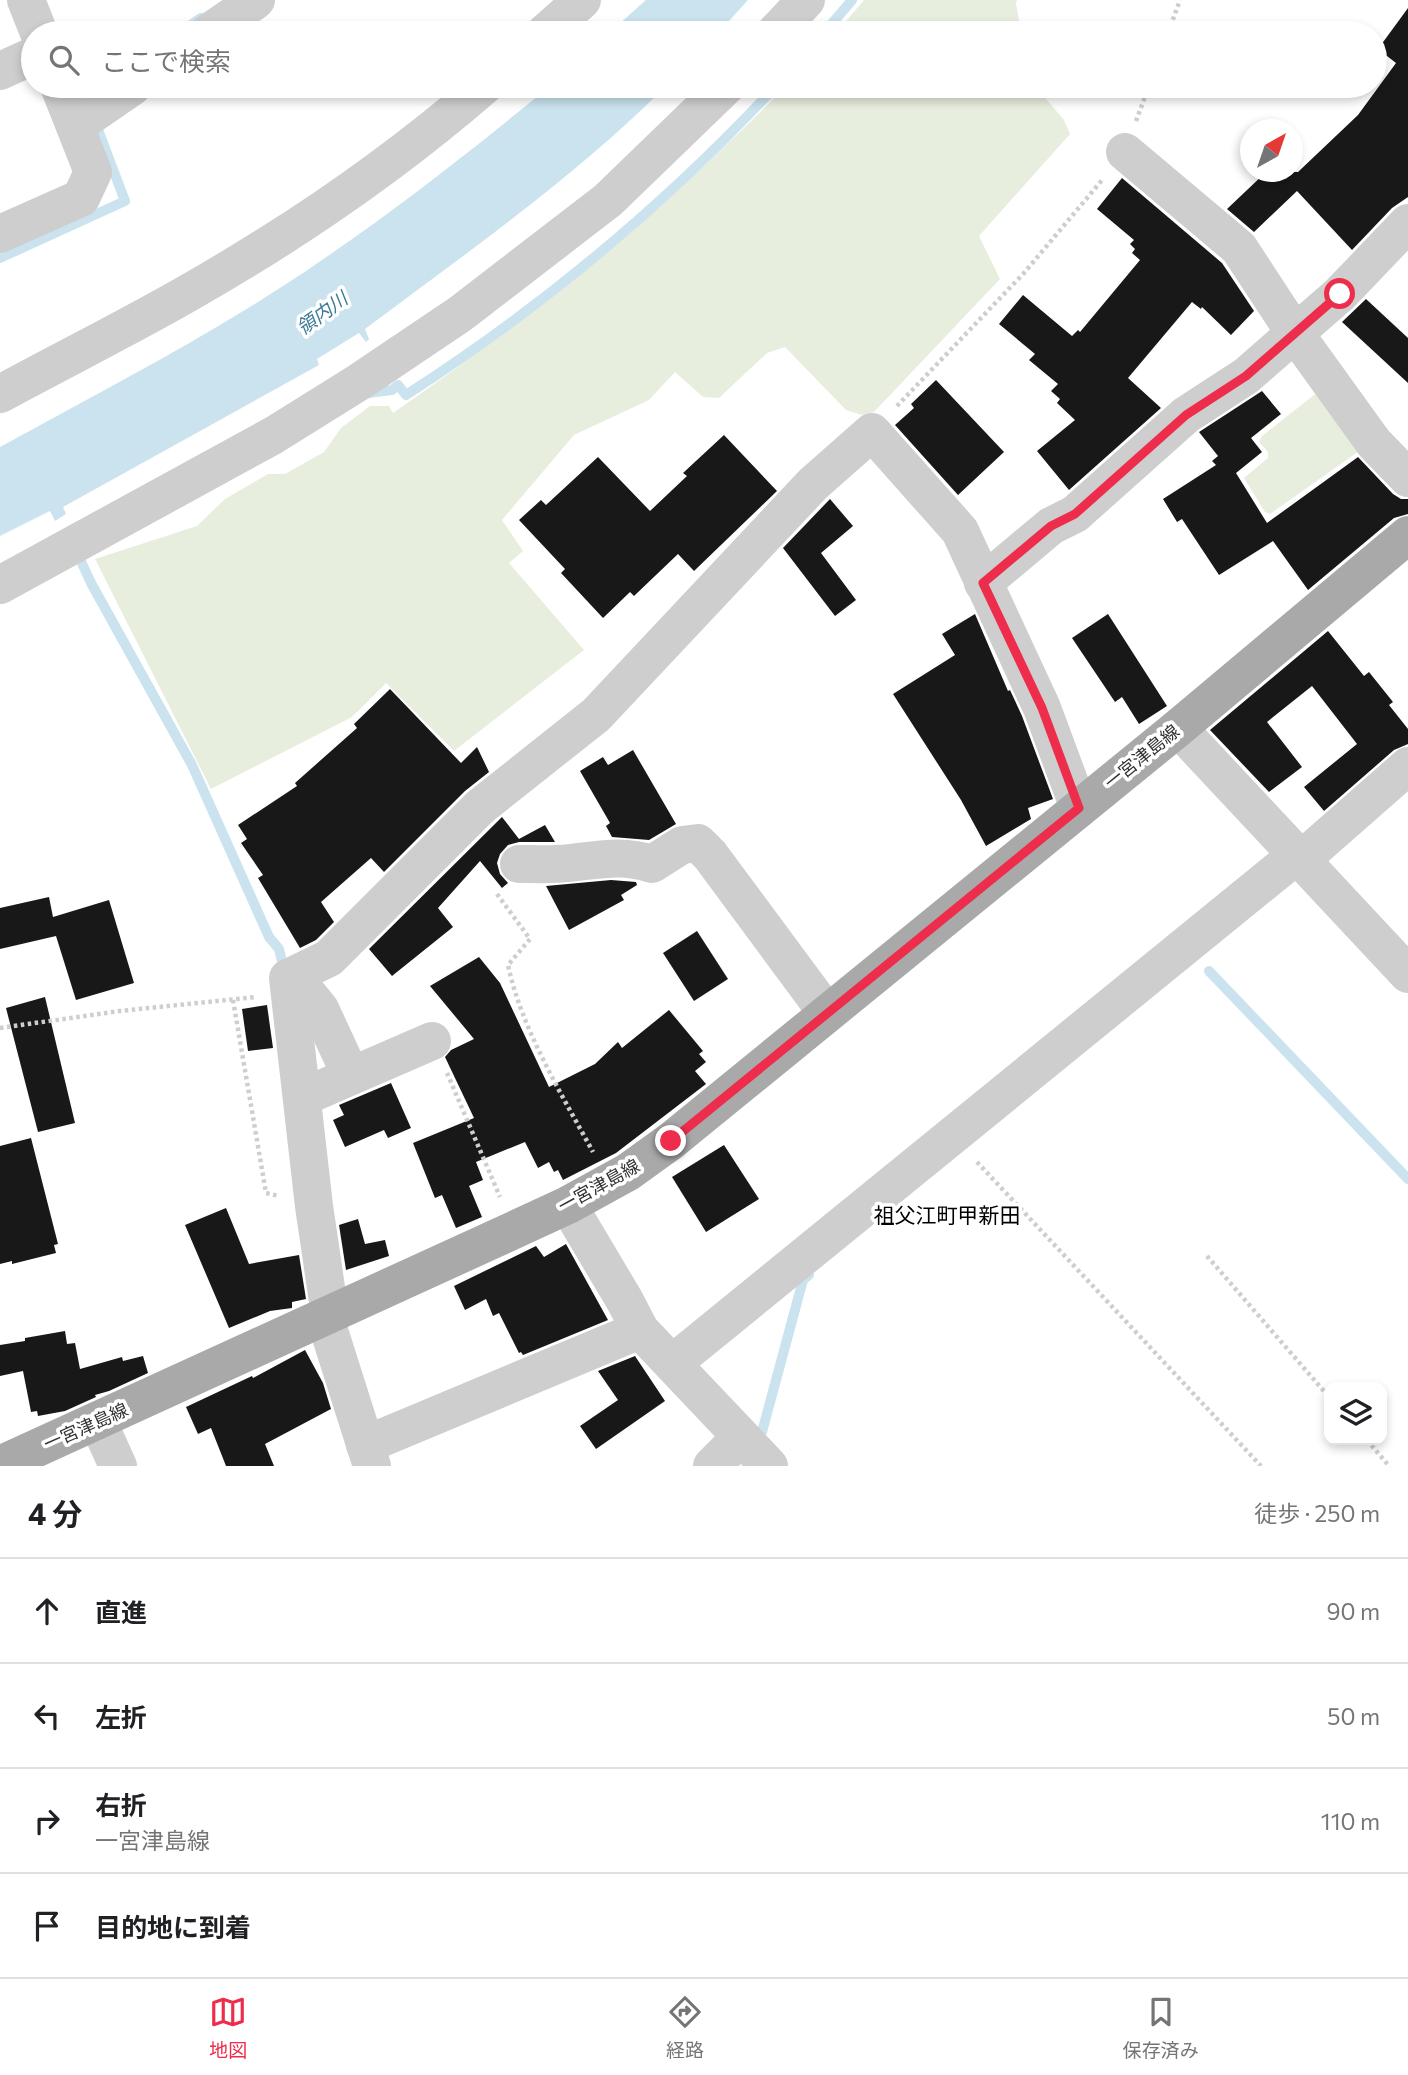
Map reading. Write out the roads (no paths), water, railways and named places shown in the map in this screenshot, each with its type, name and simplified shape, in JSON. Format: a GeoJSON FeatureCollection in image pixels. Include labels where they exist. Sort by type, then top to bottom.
{"type":"FeatureCollection","features":[{"type":"Feature","properties":{"kind":"main road","name":"一宮津島線"},"geometry":{"type":"LineString","coordinates":[[0,1465],[328,1317],[568,1205],[628,1172],[671,1141],[1178,728],[1408,535]]}},
{"type":"Feature","properties":{"kind":"street"},"geometry":{"type":"LineString","coordinates":[[26,0],[34,21]]}},
{"type":"Feature","properties":{"kind":"street"},"geometry":{"type":"LineString","coordinates":[[225,21],[256,0]]}},
{"type":"Feature","properties":{"kind":"street"},"geometry":{"type":"LineString","coordinates":[[558,21],[582,0]]}},
{"type":"Feature","properties":{"kind":"street"},"geometry":{"type":"LineString","coordinates":[[786,21],[806,0]]}},
{"type":"Feature","properties":{"kind":"street"},"geometry":{"type":"LineString","coordinates":[[0,71],[21,61]]}},
{"type":"Feature","properties":{"kind":"street"},"geometry":{"type":"LineString","coordinates":[[0,234],[81,198],[93,172],[64,98]]}},
{"type":"Feature","properties":{"kind":"street"},"geometry":{"type":"LineString","coordinates":[[75,126],[116,98]]}},
{"type":"Feature","properties":{"kind":"street"},"geometry":{"type":"LineString","coordinates":[[3,384],[184,295],[274,241],[361,183],[470,98]]}},
{"type":"Feature","properties":{"kind":"street"},"geometry":{"type":"LineString","coordinates":[[0,585],[274,435],[359,383],[460,314],[608,200],[714,98]]}},
{"type":"Feature","properties":{"kind":"street"},"geometry":{"type":"LineString","coordinates":[[1125,152],[1239,248],[1294,332],[1374,443],[1408,478]]}},
{"type":"Feature","properties":{"kind":"street"},"geometry":{"type":"LineString","coordinates":[[983,583],[1051,526],[1075,514],[1186,415],[1246,376],[1340,294],[1408,223]]}},
{"type":"Feature","properties":{"kind":"street"},"geometry":{"type":"LineString","coordinates":[[291,980],[328,958],[480,807],[596,715],[813,484],[872,432],[960,531],[1042,708],[1079,808]]}},
{"type":"Feature","properties":{"kind":"street"},"geometry":{"type":"LineString","coordinates":[[1178,728],[1408,974]]}},
{"type":"Feature","properties":{"kind":"street"},"geometry":{"type":"LineString","coordinates":[[673,1363],[1299,858],[1408,766]]}},
{"type":"Feature","properties":{"kind":"street"},"geometry":{"type":"LineString","coordinates":[[505,875],[604,857],[636,858],[652,863],[682,845],[698,843],[710,855],[827,1013]]}},
{"type":"Feature","properties":{"kind":"street"},"geometry":{"type":"LineString","coordinates":[[291,980],[320,1009],[351,1076]]}},
{"type":"Feature","properties":{"kind":"street"},"geometry":{"type":"LineString","coordinates":[[291,980],[328,1317],[369,1455],[640,1330]]}},
{"type":"Feature","properties":{"kind":"street"},"geometry":{"type":"LineString","coordinates":[[303,1097],[432,1041]]}},
{"type":"Feature","properties":{"kind":"street"},"geometry":{"type":"LineString","coordinates":[[568,1205],[640,1330],[769,1466]]}},
{"type":"Feature","properties":{"kind":"street"},"geometry":{"type":"LineString","coordinates":[[98,1422],[118,1466]]}},
{"type":"Feature","properties":{"kind":"street"},"geometry":{"type":"LineString","coordinates":[[712,1466],[741,1437]]}},
{"type":"Feature","properties":{"kind":"water"},"geometry":{"type":"Polygon","coordinates":[[[646,0],[748,0],[729,21],[622,21],[646,0]]]}},
{"type":"Feature","properties":{"kind":"water","name":"領内川"},"geometry":{"type":"Polygon","coordinates":[[[535,98],[653,98],[558,183],[365,329],[369,339],[366,342],[359,333],[317,359],[319,365],[63,507],[66,514],[55,521],[50,511],[0,536],[0,447],[163,358],[284,286],[466,154],[535,98]]]}},
{"type":"Feature","properties":{"kind":"waterway"},"geometry":{"type":"LineString","coordinates":[[834,21],[852,0]]}},
{"type":"Feature","properties":{"kind":"waterway"},"geometry":{"type":"LineString","coordinates":[[197,21],[201,18]]}},
{"type":"Feature","properties":{"kind":"waterway"},"geometry":{"type":"LineString","coordinates":[[368,393],[392,390],[398,385],[406,395],[554,290],[647,212],[764,98]]}},
{"type":"Feature","properties":{"kind":"waterway"},"geometry":{"type":"LineString","coordinates":[[0,258],[125,201],[97,127]]}},
{"type":"Feature","properties":{"kind":"waterway"},"geometry":{"type":"LineString","coordinates":[[80,559],[192,765],[269,937],[279,949],[282,962]]}},
{"type":"Feature","properties":{"kind":"waterway"},"geometry":{"type":"LineString","coordinates":[[1209,971],[1408,1179]]}},
{"type":"Feature","properties":{"kind":"waterway"},"geometry":{"type":"LineString","coordinates":[[762,1432],[803,1280],[809,1275]]}},
{"type":"Feature","properties":{"kind":"district","name":"祖父江町甲新田"},"geometry":{"type":"Point","coordinates":[947,1216]}}]}
